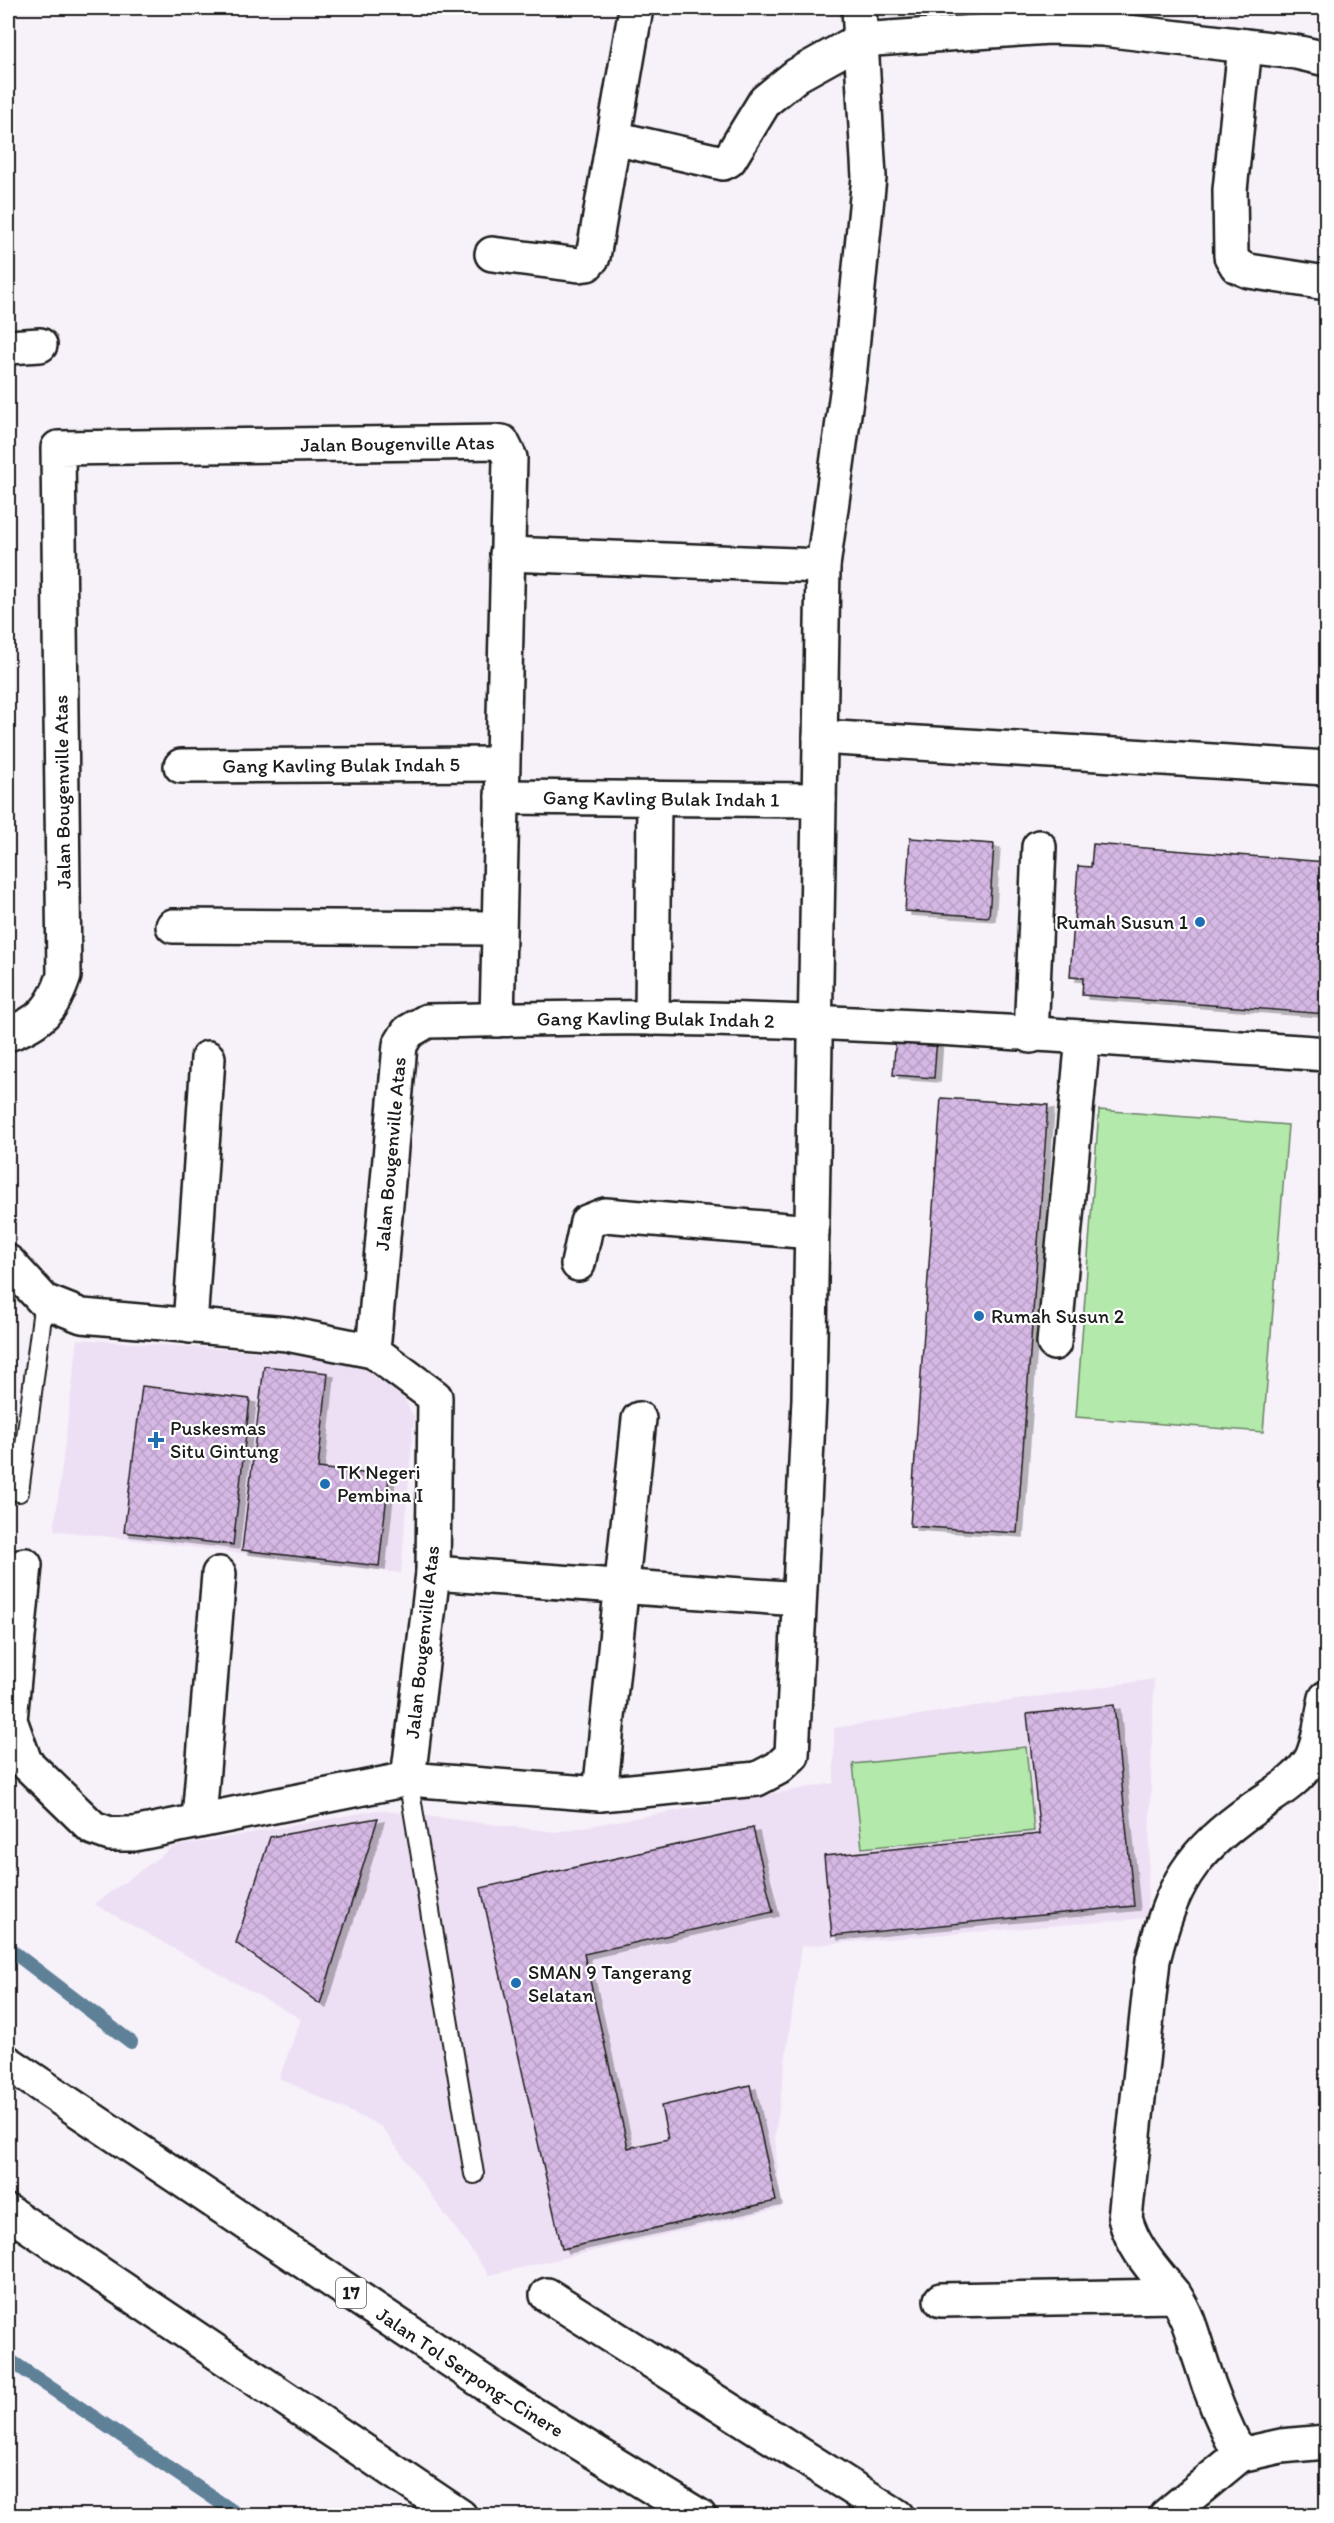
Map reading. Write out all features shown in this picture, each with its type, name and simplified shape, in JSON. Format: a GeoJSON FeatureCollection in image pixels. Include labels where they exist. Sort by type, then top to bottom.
{"type":"FeatureCollection","features":[{"type":"Feature","properties":{"kind":"main road"},"geometry":{"type":"LineString","coordinates":[[492,254],[587,264],[593,257],[636,8]]}},
{"type":"Feature","properties":{"kind":"main road"},"geometry":{"type":"LineString","coordinates":[[25,1565],[10,1720],[15,1738],[25,1762],[93,1828],[110,1834],[134,1834],[408,1779],[600,1794],[757,1779],[778,1768],[792,1755],[810,1399],[823,566],[849,378],[868,177],[859,8]]}},
{"type":"Feature","properties":{"kind":"main road"},"geometry":{"type":"LineString","coordinates":[[614,138],[723,163],[729,160],[765,101],[797,75],[860,40],[1049,27],[1102,29],[1245,46],[1326,59]]}},
{"type":"Feature","properties":{"kind":"main road"},"geometry":{"type":"LineString","coordinates":[[1245,46],[1230,190],[1232,256],[1236,266],[1249,271],[1326,283]]}},
{"type":"Feature","properties":{"kind":"main road"},"geometry":{"type":"LineString","coordinates":[[8,347],[40,345]]}},
{"type":"Feature","properties":{"kind":"main road","name":"Jalan Bougenville Atas"},"geometry":{"type":"LineString","coordinates":[[8,1034],[37,1021],[55,1002],[64,976],[58,448],[502,442],[510,458],[496,1020],[427,1021],[408,1032],[400,1045],[373,1351],[435,1397],[433,1573],[408,1779]]}},
{"type":"Feature","properties":{"kind":"main road"},"geometry":{"type":"LineString","coordinates":[[507,554],[823,566]]}},
{"type":"Feature","properties":{"kind":"main road"},"geometry":{"type":"LineString","coordinates":[[820,737],[1326,768]]}},
{"type":"Feature","properties":{"kind":"main road","name":"Gang Kavling Bulak Indah 5"},"geometry":{"type":"LineString","coordinates":[[180,766],[501,764]]}},
{"type":"Feature","properties":{"kind":"main road","name":"Gang Kavling Bulak Indah 1"},"geometry":{"type":"LineString","coordinates":[[502,797],[819,800]]}},
{"type":"Feature","properties":{"kind":"main road"},"geometry":{"type":"LineString","coordinates":[[652,1018],[654,798]]}},
{"type":"Feature","properties":{"kind":"main road"},"geometry":{"type":"LineString","coordinates":[[1031,1036],[1039,847]]}},
{"type":"Feature","properties":{"kind":"main road"},"geometry":{"type":"LineString","coordinates":[[173,926],[498,928]]}},
{"type":"Feature","properties":{"kind":"main road","name":"Gang Kavling Bulak Indah 2"},"geometry":{"type":"LineString","coordinates":[[496,1020],[652,1018],[815,1023],[1031,1036],[1083,1036],[1326,1054]]}},
{"type":"Feature","properties":{"kind":"main road"},"geometry":{"type":"LineString","coordinates":[[1054,1343],[1083,1036]]}},
{"type":"Feature","properties":{"kind":"main road"},"geometry":{"type":"LineString","coordinates":[[190,1326],[208,1058]]}},
{"type":"Feature","properties":{"kind":"main road"},"geometry":{"type":"LineString","coordinates":[[578,1264],[587,1222],[605,1215],[812,1232]]}},
{"type":"Feature","properties":{"kind":"main road"},"geometry":{"type":"LineString","coordinates":[[8,1262],[44,1302],[82,1316],[287,1334],[373,1351]]}},
{"type":"Feature","properties":{"kind":"main road"},"geometry":{"type":"LineString","coordinates":[[600,1794],[639,1419]]}},
{"type":"Feature","properties":{"kind":"main road"},"geometry":{"type":"LineString","coordinates":[[433,1573],[799,1599]]}},
{"type":"Feature","properties":{"kind":"main road"},"geometry":{"type":"LineString","coordinates":[[200,1819],[219,1574]]}},
{"type":"Feature","properties":{"kind":"main road"},"geometry":{"type":"LineString","coordinates":[[1240,2456],[1222,2422],[1200,2360],[1192,2328],[1175,2296],[1140,2252],[1129,2233],[1125,2218],[1153,1960],[1160,1930],[1184,1872],[1207,1845],[1254,1808],[1285,1788],[1319,1757],[1326,1698]]}},
{"type":"Feature","properties":{"kind":"main road","name":"Jalan Tol Serpong–Cinere"},"geometry":{"type":"LineString","coordinates":[[8,2063],[510,2400],[699,2516]]}},
{"type":"Feature","properties":{"kind":"main road"},"geometry":{"type":"LineString","coordinates":[[8,2212],[460,2516]]}},
{"type":"Feature","properties":{"kind":"main road"},"geometry":{"type":"LineString","coordinates":[[547,2295],[897,2516]]}},
{"type":"Feature","properties":{"kind":"main road"},"geometry":{"type":"LineString","coordinates":[[941,2300],[1175,2296]]}},
{"type":"Feature","properties":{"kind":"main road"},"geometry":{"type":"LineString","coordinates":[[1166,2516],[1240,2456],[1281,2446],[1326,2442]]}},
{"type":"Feature","properties":{"kind":"lane"},"geometry":{"type":"LineString","coordinates":[[19,1492],[44,1302]]}},
{"type":"Feature","properties":{"kind":"lane"},"geometry":{"type":"LineString","coordinates":[[408,1779],[474,2174]]}},
{"type":"Feature","properties":{"kind":"shaded area"},"geometry":{"type":"Polygon","coordinates":[[[78,1339],[353,1358],[397,1386],[414,1417],[401,1573],[54,1530],[78,1339]]]}},
{"type":"Feature","properties":{"kind":"shaded area","name":"SMAN 9 Tangerang Selatan"},"geometry":{"type":"Polygon","coordinates":[[[1154,1679],[1147,1918],[801,1946],[775,2137],[781,2208],[489,2275],[381,2126],[279,2078],[301,2019],[94,1904],[173,1847],[377,1810],[555,1832],[834,1783],[834,1728],[1154,1679]]]}},
{"type":"Feature","properties":{"kind":"green space"},"geometry":{"type":"Polygon","coordinates":[[[1099,1110],[1288,1125],[1263,1432],[1076,1417],[1099,1110]]]}},
{"type":"Feature","properties":{"kind":"green space"},"geometry":{"type":"Polygon","coordinates":[[[1026,1747],[1034,1831],[862,1848],[853,1764],[1026,1747]]]}},
{"type":"Feature","properties":{"kind":"building"},"geometry":{"type":"Polygon","coordinates":[[[910,838],[994,844],[989,917],[905,911],[910,838]]]}},
{"type":"Feature","properties":{"kind":"building","name":"Rumah Susun 1"},"geometry":{"type":"Polygon","coordinates":[[[1093,844],[1326,862],[1326,1014],[1082,995],[1083,978],[1070,977],[1078,866],[1091,867],[1093,844]]]}},
{"type":"Feature","properties":{"kind":"building"},"geometry":{"type":"Polygon","coordinates":[[[896,1035],[937,1037],[934,1078],[893,1075],[896,1035]]]}},
{"type":"Feature","properties":{"kind":"building","name":"Rumah Susun 2"},"geometry":{"type":"Polygon","coordinates":[[[941,1098],[1048,1105],[1017,1533],[910,1526],[941,1098]]]}},
{"type":"Feature","properties":{"kind":"building"},"geometry":{"type":"Polygon","coordinates":[[[264,1366],[328,1373],[318,1468],[389,1476],[379,1566],[242,1550],[264,1366]]]}},
{"type":"Feature","properties":{"kind":"building"},"geometry":{"type":"Polygon","coordinates":[[[142,1386],[250,1399],[233,1545],[124,1532],[142,1386]]]}},
{"type":"Feature","properties":{"kind":"building"},"geometry":{"type":"Polygon","coordinates":[[[1114,1705],[1134,1906],[832,1936],[824,1856],[1040,1834],[1027,1714],[1114,1705]]]}},
{"type":"Feature","properties":{"kind":"building"},"geometry":{"type":"Polygon","coordinates":[[[378,1818],[320,2004],[236,1943],[270,1837],[378,1818]]]}},
{"type":"Feature","properties":{"kind":"building"},"geometry":{"type":"Polygon","coordinates":[[[753,1828],[773,1912],[584,1954],[628,2148],[668,2139],[661,2106],[750,2085],[776,2201],[562,2249],[481,1888],[753,1828]]]}},
{"type":"Feature","properties":{"kind":"waterway"},"geometry":{"type":"LineString","coordinates":[[8,1948],[131,2042]]}},
{"type":"Feature","properties":{"kind":"waterway"},"geometry":{"type":"LineString","coordinates":[[8,2359],[240,2516]]}},
{"type":"Feature","properties":{"kind":"place","name":"Rumah Susun 1"},"geometry":{"type":"Point","coordinates":[1200,922]}},
{"type":"Feature","properties":{"kind":"place","name":"Rumah Susun 2"},"geometry":{"type":"Point","coordinates":[979,1316]}},
{"type":"Feature","properties":{"kind":"place","name":"Puskesmas Situ Gintung"},"geometry":{"type":"Point","coordinates":[156,1440]}},
{"type":"Feature","properties":{"kind":"place","name":"TK Negeri Pembina I"},"geometry":{"type":"Point","coordinates":[325,1484]}},
{"type":"Feature","properties":{"kind":"place","name":"SMAN 9 Tangerang Selatan"},"geometry":{"type":"Point","coordinates":[516,1983]}}]}
